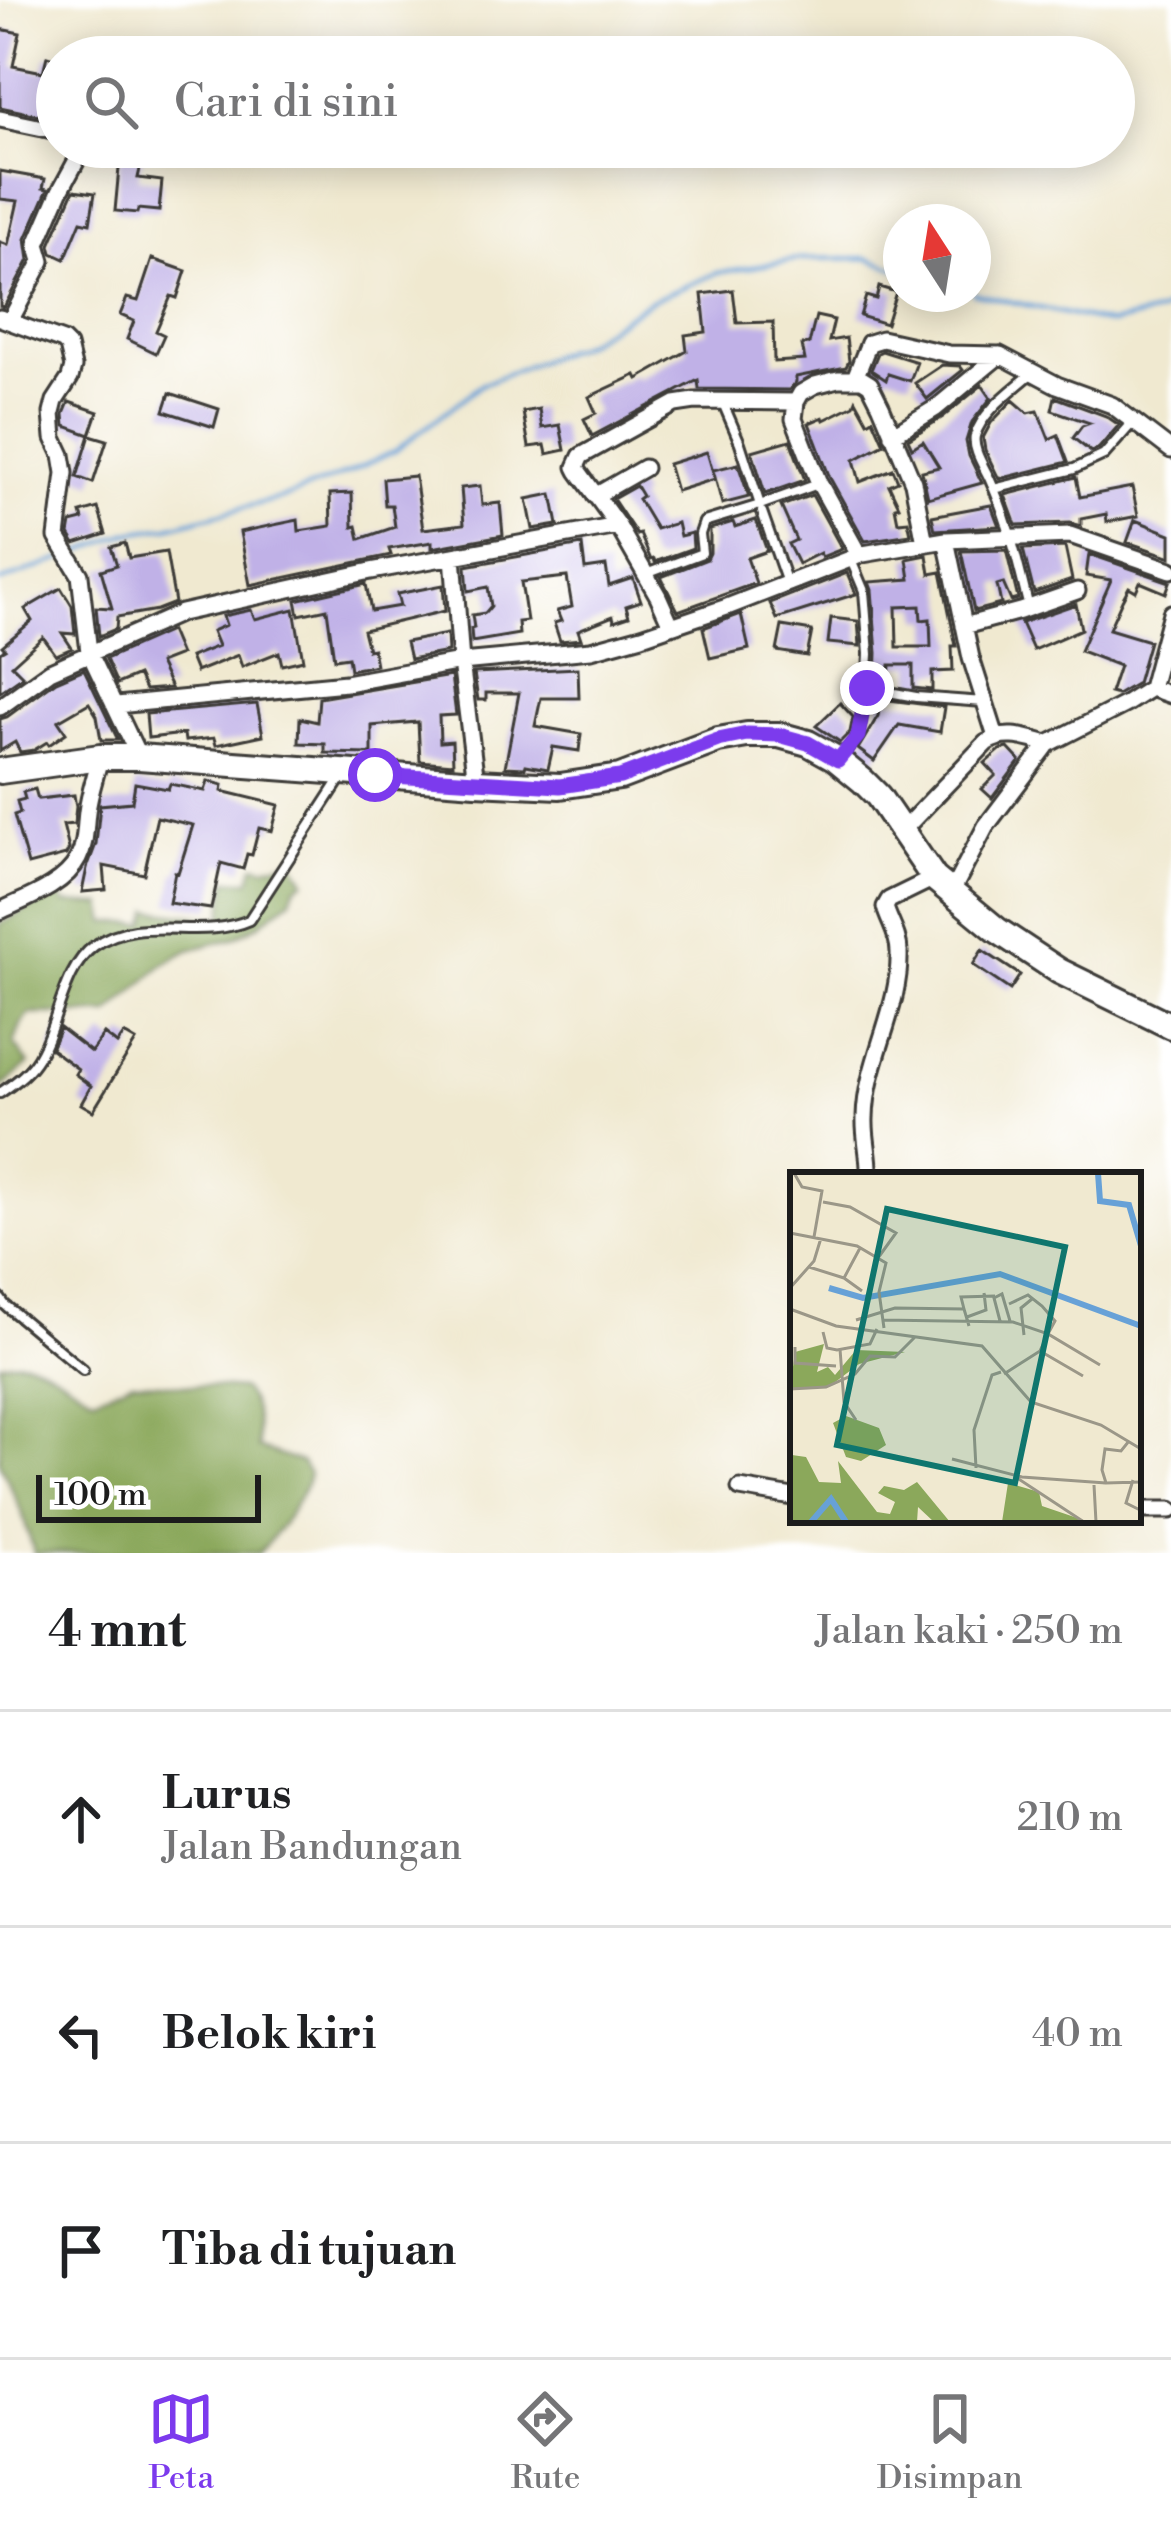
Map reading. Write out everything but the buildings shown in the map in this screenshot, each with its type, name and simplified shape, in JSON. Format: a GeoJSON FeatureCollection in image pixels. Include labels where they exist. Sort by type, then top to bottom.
{"type":"FeatureCollection","features":[{"type":"Feature","properties":{"kind":"main road"},"geometry":{"type":"LineString","coordinates":[[0,772],[100,757],[140,757],[560,786],[620,777],[718,740],[747,734],[779,735],[808,743],[838,760],[878,796],[942,885],[998,930],[1059,971],[1171,1026]]}},
{"type":"Feature","properties":{"kind":"street"},"geometry":{"type":"LineString","coordinates":[[0,142],[4,120],[36,127]]}},
{"type":"Feature","properties":{"kind":"street"},"geometry":{"type":"LineString","coordinates":[[73,168],[37,244],[42,261],[5,319],[63,341],[72,357],[70,378],[55,401],[51,426],[64,463],[57,537],[80,575],[89,652],[140,757]]}},
{"type":"Feature","properties":{"kind":"street"},"geometry":{"type":"LineString","coordinates":[[856,378],[869,343],[882,339],[949,354],[1000,355],[1057,385],[1104,401],[1171,450]]}},
{"type":"Feature","properties":{"kind":"street"},"geometry":{"type":"LineString","coordinates":[[892,435],[937,408],[1000,355]]}},
{"type":"Feature","properties":{"kind":"street"},"geometry":{"type":"LineString","coordinates":[[855,557],[796,428],[796,402],[815,385],[856,378],[870,385],[913,482],[925,543]]}},
{"type":"Feature","properties":{"kind":"street"},"geometry":{"type":"LineString","coordinates":[[671,625],[618,526],[576,467],[581,456],[664,408],[695,401],[796,402]]}},
{"type":"Feature","properties":{"kind":"street"},"geometry":{"type":"LineString","coordinates":[[595,496],[644,468]]}},
{"type":"Feature","properties":{"kind":"street"},"geometry":{"type":"LineString","coordinates":[[0,707],[40,677],[181,613],[285,588],[618,526]]}},
{"type":"Feature","properties":{"kind":"street"},"geometry":{"type":"LineString","coordinates":[[117,705],[360,681],[461,662],[591,650],[727,607],[855,557],[946,540],[1070,536],[1171,570]]}},
{"type":"Feature","properties":{"kind":"street"},"geometry":{"type":"LineString","coordinates":[[946,540],[964,626],[996,736]]}},
{"type":"Feature","properties":{"kind":"street"},"geometry":{"type":"LineString","coordinates":[[453,556],[476,782]]}},
{"type":"Feature","properties":{"kind":"street"},"geometry":{"type":"LineString","coordinates":[[964,626],[1077,591]]}},
{"type":"Feature","properties":{"kind":"street"},"geometry":{"type":"LineString","coordinates":[[869,1172],[865,1118],[896,991],[899,953],[885,908],[889,900],[942,885],[1048,744],[1151,688],[1171,614]]}},
{"type":"Feature","properties":{"kind":"street"},"geometry":{"type":"LineString","coordinates":[[1151,688],[1171,695]]}},
{"type":"Feature","properties":{"kind":"street"},"geometry":{"type":"LineString","coordinates":[[901,832],[974,753],[996,736],[1048,744]]}},
{"type":"Feature","properties":{"kind":"street"},"geometry":{"type":"LineString","coordinates":[[0,910],[55,882],[79,858],[100,757]]}},
{"type":"Feature","properties":{"kind":"street"},"geometry":{"type":"LineString","coordinates":[[740,1488],[790,1496]]}},
{"type":"Feature","properties":{"kind":"street"},"geometry":{"type":"LineString","coordinates":[[1143,1510],[1171,1510]]}},
{"type":"Feature","properties":{"kind":"street"},"geometry":{"type":"LineString","coordinates":[[1143,1510],[1171,1522]]}},
{"type":"Feature","properties":{"kind":"lane"},"geometry":{"type":"LineString","coordinates":[[1029,608],[1011,537],[975,446],[983,421],[1033,372]]}},
{"type":"Feature","properties":{"kind":"lane"},"geometry":{"type":"LineString","coordinates":[[722,402],[787,583]]}},
{"type":"Feature","properties":{"kind":"lane"},"geometry":{"type":"LineString","coordinates":[[994,489],[1074,469],[1105,455],[1134,421]]}},
{"type":"Feature","properties":{"kind":"lane"},"geometry":{"type":"LineString","coordinates":[[646,574],[702,554],[704,521],[761,509],[819,484]]}},
{"type":"Feature","properties":{"kind":"lane"},"geometry":{"type":"LineString","coordinates":[[838,760],[858,736],[867,688],[869,625],[855,557]]}},
{"type":"Feature","properties":{"kind":"lane"},"geometry":{"type":"LineString","coordinates":[[867,688],[985,702]]}},
{"type":"Feature","properties":{"kind":"lane"},"geometry":{"type":"LineString","coordinates":[[0,1093],[36,1061],[74,972],[89,949],[110,936],[140,928],[227,929],[249,920],[345,772]]}},
{"type":"Feature","properties":{"kind":"lane"},"geometry":{"type":"LineString","coordinates":[[0,1298],[83,1370]]}},
{"type":"Feature","properties":{"kind":"green space"},"geometry":{"type":"Polygon","coordinates":[[[293,860],[305,880],[295,887],[291,899],[232,939],[189,950],[164,964],[109,1014],[30,1014],[14,1044],[29,1064],[0,1089],[0,924],[61,892],[64,903],[103,905],[107,922],[145,924],[150,910],[222,919],[227,880],[250,880],[254,865],[293,860]]]}},
{"type":"Feature","properties":{"kind":"green space"},"geometry":{"type":"Polygon","coordinates":[[[20,1361],[49,1370],[94,1397],[132,1381],[241,1389],[254,1409],[258,1448],[302,1463],[309,1474],[307,1482],[288,1516],[258,1553],[34,1553],[0,1462],[0,1363],[20,1361]]]}},
{"type":"Feature","properties":{"kind":"waterway"},"geometry":{"type":"LineString","coordinates":[[73,555],[128,533],[289,496],[350,472],[395,451],[482,384],[586,342],[650,301],[717,273],[799,259],[867,258],[883,264]]}},
{"type":"Feature","properties":{"kind":"waterway"},"geometry":{"type":"LineString","coordinates":[[991,297],[1111,324],[1160,312],[1171,304]]}},
{"type":"Feature","properties":{"kind":"waterway"},"geometry":{"type":"LineString","coordinates":[[0,582],[62,559]]}},
{"type":"Feature","properties":{"kind":"route"},"geometry":{"type":"LineString","coordinates":[[375,775],[560,786],[620,777],[718,740],[747,734],[779,735],[808,743],[838,760],[858,736],[867,688]]}}]}
